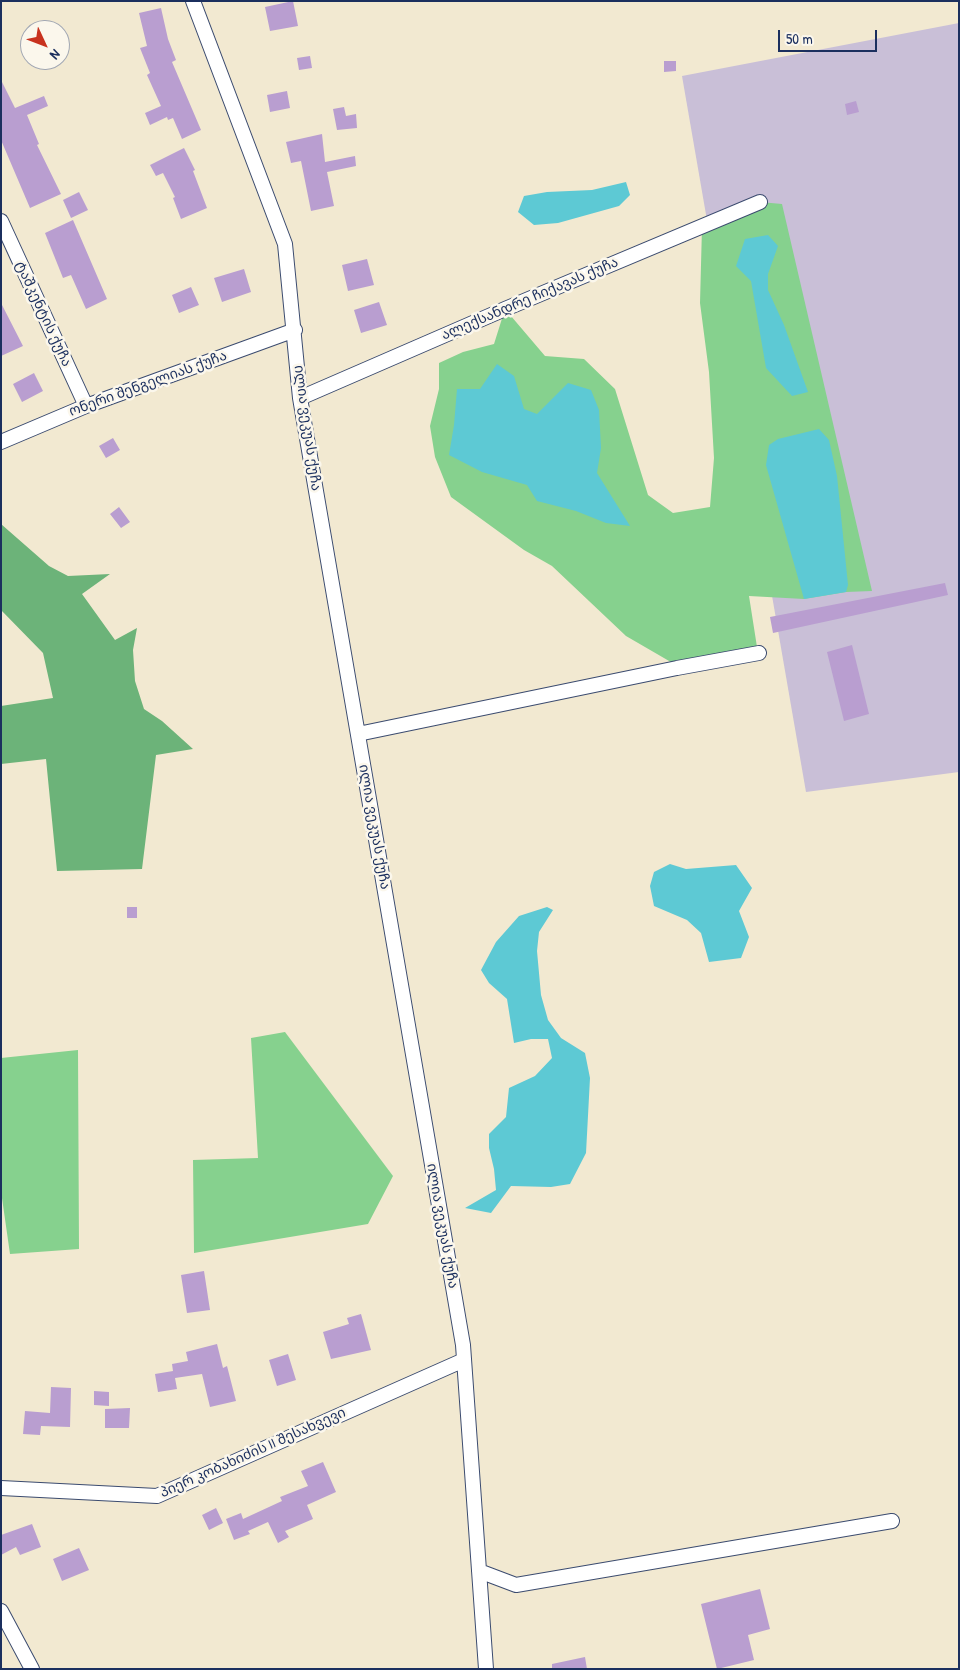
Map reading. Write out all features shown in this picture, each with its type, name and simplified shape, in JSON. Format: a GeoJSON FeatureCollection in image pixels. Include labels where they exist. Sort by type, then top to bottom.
{"type":"FeatureCollection","features":[{"type":"Feature","properties":{"kind":"street","name":"ილია ვეკუას ქუჩა"},"geometry":{"type":"LineString","coordinates":[[193,1],[285,244],[295,330],[300,398],[464,1360],[486,1669]]}},
{"type":"Feature","properties":{"kind":"street","name":"ალექსანდრე ჩიქავას ქუჩა"},"geometry":{"type":"LineString","coordinates":[[300,398],[505,309],[760,202]]}},
{"type":"Feature","properties":{"kind":"street","name":"ტაშკენტის ქუჩა"},"geometry":{"type":"LineString","coordinates":[[1,221],[86,406]]}},
{"type":"Feature","properties":{"kind":"street","name":"ონერი შენგელიას ქუჩა"},"geometry":{"type":"LineString","coordinates":[[1,442],[86,406],[295,330]]}},
{"type":"Feature","properties":{"kind":"street"},"geometry":{"type":"LineString","coordinates":[[358,734],[677,668],[759,653]]}},
{"type":"Feature","properties":{"kind":"street","name":"პიერ კობახიძის II შესახვევი"},"geometry":{"type":"LineString","coordinates":[[1,1488],[157,1496],[464,1360]]}},
{"type":"Feature","properties":{"kind":"street"},"geometry":{"type":"LineString","coordinates":[[479,1571],[516,1585],[892,1521]]}},
{"type":"Feature","properties":{"kind":"street"},"geometry":{"type":"LineString","coordinates":[[1,1611],[32,1669]]}},
{"type":"Feature","properties":{"kind":"shaded area"},"geometry":{"type":"Polygon","coordinates":[[[959,23],[959,772],[806,792],[682,76],[959,23]]]}},
{"type":"Feature","properties":{"kind":"green space"},"geometry":{"type":"Polygon","coordinates":[[[760,202],[782,204],[872,591],[846,592],[804,599],[749,596],[757,647],[676,665],[626,636],[552,566],[524,550],[451,497],[435,457],[430,426],[439,389],[439,363],[463,352],[494,344],[505,309],[545,356],[584,359],[615,389],[648,495],[673,513],[710,507],[714,458],[709,372],[700,303],[702,227],[760,202]]]}},
{"type":"Feature","properties":{"kind":"green space"},"geometry":{"type":"Polygon","coordinates":[[[1,524],[49,566],[68,576],[110,574],[82,594],[115,640],[137,628],[133,650],[135,681],[144,709],[162,721],[193,749],[156,755],[142,869],[57,871],[46,759],[1,764],[1,706],[53,698],[43,653],[1,610],[1,524]]]}},
{"type":"Feature","properties":{"kind":"green space"},"geometry":{"type":"Polygon","coordinates":[[[285,1032],[393,1176],[368,1224],[194,1253],[193,1160],[258,1158],[251,1038],[285,1032]]]}},
{"type":"Feature","properties":{"kind":"green space"},"geometry":{"type":"Polygon","coordinates":[[[78,1050],[79,1249],[10,1254],[1,1191],[1,1058],[78,1050]]]}},
{"type":"Feature","properties":{"kind":"water"},"geometry":{"type":"Polygon","coordinates":[[[626,182],[630,195],[619,206],[558,223],[534,225],[518,212],[524,196],[547,192],[592,190],[626,182]]]}},
{"type":"Feature","properties":{"kind":"water"},"geometry":{"type":"Polygon","coordinates":[[[768,235],[778,246],[768,274],[768,290],[784,325],[808,392],[792,396],[766,368],[751,281],[736,266],[745,239],[768,235]]]}},
{"type":"Feature","properties":{"kind":"water"},"geometry":{"type":"Polygon","coordinates":[[[497,364],[514,376],[524,409],[537,414],[568,383],[591,390],[599,410],[601,448],[597,473],[630,526],[606,523],[576,511],[537,501],[527,485],[482,472],[449,455],[457,389],[480,389],[497,364]]]}},
{"type":"Feature","properties":{"kind":"water"},"geometry":{"type":"Polygon","coordinates":[[[819,429],[829,440],[837,476],[848,585],[846,592],[804,599],[766,465],[769,445],[778,439],[819,429]]]}},
{"type":"Feature","properties":{"kind":"water"},"geometry":{"type":"Polygon","coordinates":[[[670,864],[686,869],[736,865],[752,888],[739,911],[749,937],[741,958],[709,962],[701,933],[687,920],[654,906],[650,886],[654,872],[670,864]]]}},
{"type":"Feature","properties":{"kind":"water"},"geometry":{"type":"Polygon","coordinates":[[[547,907],[553,910],[539,932],[537,951],[541,995],[548,1020],[561,1038],[585,1053],[590,1078],[586,1153],[570,1184],[551,1187],[511,1186],[491,1213],[465,1208],[496,1190],[489,1148],[489,1134],[506,1117],[509,1088],[535,1076],[552,1058],[548,1039],[531,1039],[514,1043],[507,999],[489,983],[481,970],[496,942],[519,916],[547,907]]]}},
{"type":"Feature","properties":{"kind":"building"},"geometry":{"type":"Polygon","coordinates":[[[293,1],[298,26],[270,31],[265,7],[293,1]]]}},
{"type":"Feature","properties":{"kind":"building"},"geometry":{"type":"Polygon","coordinates":[[[161,8],[168,39],[176,60],[172,62],[201,130],[182,139],[173,118],[168,120],[167,117],[150,125],[145,113],[161,106],[147,75],[150,73],[140,48],[147,46],[139,13],[161,8]]]}},
{"type":"Feature","properties":{"kind":"building"},"geometry":{"type":"Polygon","coordinates":[[[310,56],[312,68],[299,70],[297,58],[310,56]]]}},
{"type":"Feature","properties":{"kind":"building"},"geometry":{"type":"Polygon","coordinates":[[[664,61],[676,61],[676,71],[664,72],[664,61]]]}},
{"type":"Feature","properties":{"kind":"building"},"geometry":{"type":"Polygon","coordinates":[[[1,80],[15,108],[44,96],[48,106],[27,115],[39,144],[37,145],[61,194],[30,208],[1,140],[1,80]]]}},
{"type":"Feature","properties":{"kind":"building"},"geometry":{"type":"Polygon","coordinates":[[[287,91],[290,108],[270,112],[267,95],[287,91]]]}},
{"type":"Feature","properties":{"kind":"building"},"geometry":{"type":"Polygon","coordinates":[[[856,101],[859,112],[847,115],[845,104],[856,101]]]}},
{"type":"Feature","properties":{"kind":"building"},"geometry":{"type":"Polygon","coordinates":[[[344,107],[346,116],[356,114],[357,128],[337,130],[333,109],[344,107]]]}},
{"type":"Feature","properties":{"kind":"building"},"geometry":{"type":"Polygon","coordinates":[[[322,134],[325,162],[355,156],[356,166],[327,172],[334,206],[311,211],[301,161],[291,163],[286,142],[322,134]]]}},
{"type":"Feature","properties":{"kind":"building"},"geometry":{"type":"Polygon","coordinates":[[[184,148],[195,170],[193,171],[207,208],[181,219],[173,198],[175,197],[163,173],[156,176],[150,165],[184,148]]]}},
{"type":"Feature","properties":{"kind":"building"},"geometry":{"type":"Polygon","coordinates":[[[79,192],[88,210],[71,218],[63,200],[79,192]]]}},
{"type":"Feature","properties":{"kind":"building"},"geometry":{"type":"Polygon","coordinates":[[[73,220],[107,299],[86,309],[71,275],[63,278],[45,233],[73,220]]]}},
{"type":"Feature","properties":{"kind":"building"},"geometry":{"type":"Polygon","coordinates":[[[367,259],[374,285],[348,291],[342,265],[367,259]]]}},
{"type":"Feature","properties":{"kind":"building"},"geometry":{"type":"Polygon","coordinates":[[[244,269],[251,292],[222,302],[214,278],[244,269]]]}},
{"type":"Feature","properties":{"kind":"building"},"geometry":{"type":"Polygon","coordinates":[[[191,287],[199,305],[179,313],[172,295],[191,287]]]}},
{"type":"Feature","properties":{"kind":"building"},"geometry":{"type":"Polygon","coordinates":[[[379,302],[387,325],[361,333],[354,310],[379,302]]]}},
{"type":"Feature","properties":{"kind":"building"},"geometry":{"type":"Polygon","coordinates":[[[1,303],[23,346],[1,356],[1,303]]]}},
{"type":"Feature","properties":{"kind":"building"},"geometry":{"type":"Polygon","coordinates":[[[34,373],[43,391],[22,402],[13,384],[34,373]]]}},
{"type":"Feature","properties":{"kind":"building"},"geometry":{"type":"Polygon","coordinates":[[[113,438],[120,450],[106,458],[99,446],[113,438]]]}},
{"type":"Feature","properties":{"kind":"building"},"geometry":{"type":"Polygon","coordinates":[[[119,507],[130,522],[121,528],[110,514],[119,507]]]}},
{"type":"Feature","properties":{"kind":"building"},"geometry":{"type":"Polygon","coordinates":[[[945,583],[948,595],[773,633],[770,617],[945,583]]]}},
{"type":"Feature","properties":{"kind":"building"},"geometry":{"type":"Polygon","coordinates":[[[852,645],[869,714],[844,721],[827,652],[852,645]]]}},
{"type":"Feature","properties":{"kind":"building"},"geometry":{"type":"Polygon","coordinates":[[[127,907],[137,907],[137,918],[127,918],[127,907]]]}},
{"type":"Feature","properties":{"kind":"building"},"geometry":{"type":"Polygon","coordinates":[[[204,1271],[210,1310],[187,1313],[181,1275],[204,1271]]]}},
{"type":"Feature","properties":{"kind":"building"},"geometry":{"type":"Polygon","coordinates":[[[361,1314],[371,1350],[331,1359],[323,1332],[349,1324],[347,1318],[361,1314]]]}},
{"type":"Feature","properties":{"kind":"building"},"geometry":{"type":"Polygon","coordinates":[[[217,1344],[223,1368],[227,1366],[236,1401],[210,1407],[202,1374],[175,1378],[177,1389],[158,1392],[155,1374],[173,1371],[172,1364],[188,1361],[186,1352],[217,1344]]]}},
{"type":"Feature","properties":{"kind":"building"},"geometry":{"type":"Polygon","coordinates":[[[288,1354],[296,1380],[277,1386],[269,1360],[288,1354]]]}},
{"type":"Feature","properties":{"kind":"building"},"geometry":{"type":"Polygon","coordinates":[[[51,1387],[71,1388],[70,1427],[41,1426],[40,1435],[23,1434],[25,1411],[50,1413],[51,1387]]]}},
{"type":"Feature","properties":{"kind":"building"},"geometry":{"type":"Polygon","coordinates":[[[94,1391],[109,1392],[109,1406],[94,1405],[94,1391]]]}},
{"type":"Feature","properties":{"kind":"building"},"geometry":{"type":"Polygon","coordinates":[[[130,1408],[129,1428],[105,1428],[105,1409],[130,1408]]]}},
{"type":"Feature","properties":{"kind":"building"},"geometry":{"type":"Polygon","coordinates":[[[323,1462],[336,1492],[307,1505],[313,1519],[285,1531],[289,1537],[278,1543],[268,1522],[248,1531],[250,1534],[234,1540],[226,1519],[241,1513],[243,1519],[282,1501],[280,1497],[308,1486],[301,1471],[323,1462]]]}},
{"type":"Feature","properties":{"kind":"building"},"geometry":{"type":"Polygon","coordinates":[[[216,1508],[223,1523],[209,1530],[202,1515],[216,1508]]]}},
{"type":"Feature","properties":{"kind":"building"},"geometry":{"type":"Polygon","coordinates":[[[32,1524],[41,1547],[20,1555],[16,1547],[1,1555],[1,1535],[32,1524]]]}},
{"type":"Feature","properties":{"kind":"building"},"geometry":{"type":"Polygon","coordinates":[[[79,1548],[89,1570],[62,1581],[53,1559],[79,1548]]]}},
{"type":"Feature","properties":{"kind":"building"},"geometry":{"type":"Polygon","coordinates":[[[760,1589],[770,1629],[748,1635],[754,1660],[717,1669],[701,1604],[760,1589]]]}},
{"type":"Feature","properties":{"kind":"building"},"geometry":{"type":"Polygon","coordinates":[[[585,1657],[587,1669],[552,1669],[552,1664],[585,1657]]]}}]}
